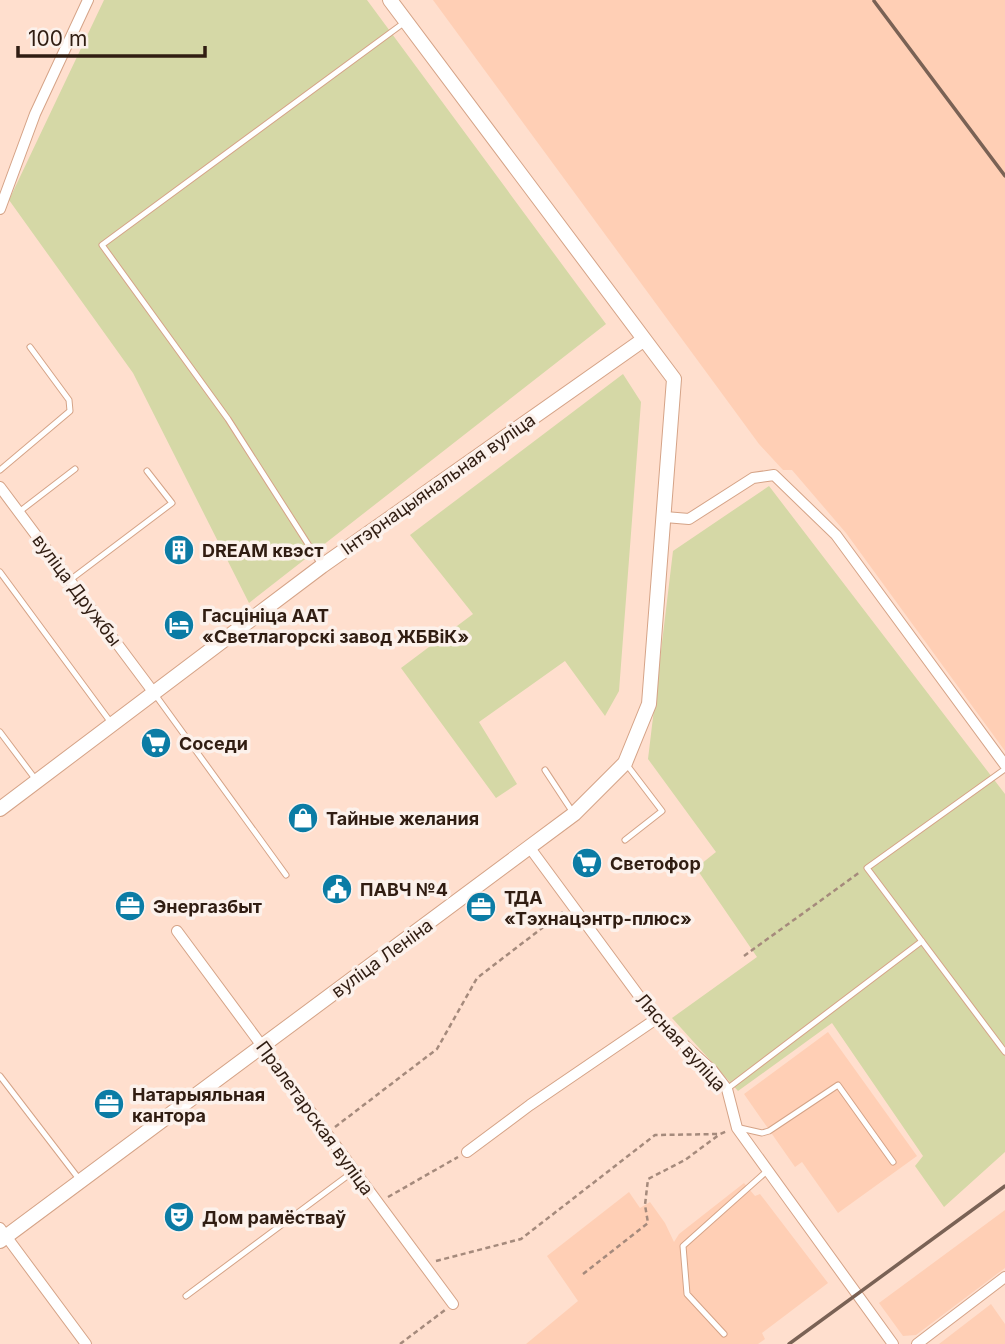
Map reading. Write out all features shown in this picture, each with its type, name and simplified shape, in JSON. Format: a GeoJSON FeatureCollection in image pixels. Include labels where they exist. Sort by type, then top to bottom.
{"type":"FeatureCollection","features":[{"type":"Feature","properties":{"kind":"street"},"geometry":{"type":"LineString","coordinates":[[0,209],[35,114],[88,0]]}},
{"type":"Feature","properties":{"kind":"street","name":"вуліца Леніна"},"geometry":{"type":"LineString","coordinates":[[2,1235],[81,1181],[574,814],[625,763],[649,704],[674,379],[390,0]]}},
{"type":"Feature","properties":{"kind":"street","name":"Інтэрнацыянальная вуліца"},"geometry":{"type":"LineString","coordinates":[[0,809],[322,566],[643,340]]}},
{"type":"Feature","properties":{"kind":"street"},"geometry":{"type":"LineString","coordinates":[[665,517],[689,519],[753,478],[774,475],[836,535],[1005,767]]}},
{"type":"Feature","properties":{"kind":"street","name":"вуліца Дружбы"},"geometry":{"type":"LineString","coordinates":[[0,486],[154,693]]}},
{"type":"Feature","properties":{"kind":"street","name":"Лясная вуліца"},"geometry":{"type":"LineString","coordinates":[[530,848],[656,1019],[713,1071],[727,1089],[737,1128],[893,1344]]}},
{"type":"Feature","properties":{"kind":"street","name":"Пралетарская вуліца"},"geometry":{"type":"LineString","coordinates":[[177,931],[453,1304]]}},
{"type":"Feature","properties":{"kind":"street"},"geometry":{"type":"LineString","coordinates":[[467,1152],[530,1105],[656,1019]]}},
{"type":"Feature","properties":{"kind":"street"},"geometry":{"type":"LineString","coordinates":[[2,1235],[86,1344]]}},
{"type":"Feature","properties":{"kind":"street"},"geometry":{"type":"LineString","coordinates":[[917,1344],[1005,1277]]}},
{"type":"Feature","properties":{"kind":"lane"},"geometry":{"type":"LineString","coordinates":[[322,566],[228,419],[102,245],[405,22]]}},
{"type":"Feature","properties":{"kind":"lane"},"geometry":{"type":"LineString","coordinates":[[0,470],[70,411],[69,400],[30,347]]}},
{"type":"Feature","properties":{"kind":"lane"},"geometry":{"type":"LineString","coordinates":[[19,512],[75,469]]}},
{"type":"Feature","properties":{"kind":"lane"},"geometry":{"type":"LineString","coordinates":[[70,580],[172,503],[147,471]]}},
{"type":"Feature","properties":{"kind":"lane"},"geometry":{"type":"LineString","coordinates":[[0,572],[113,725]]}},
{"type":"Feature","properties":{"kind":"lane"},"geometry":{"type":"LineString","coordinates":[[154,693],[286,875]]}},
{"type":"Feature","properties":{"kind":"lane"},"geometry":{"type":"LineString","coordinates":[[0,732],[37,782]]}},
{"type":"Feature","properties":{"kind":"lane"},"geometry":{"type":"LineString","coordinates":[[625,763],[662,811],[625,840]]}},
{"type":"Feature","properties":{"kind":"lane"},"geometry":{"type":"LineString","coordinates":[[1005,767],[867,868],[1005,1052]]}},
{"type":"Feature","properties":{"kind":"lane"},"geometry":{"type":"LineString","coordinates":[[545,770],[574,814]]}},
{"type":"Feature","properties":{"kind":"lane"},"geometry":{"type":"LineString","coordinates":[[727,1089],[922,941]]}},
{"type":"Feature","properties":{"kind":"lane"},"geometry":{"type":"LineString","coordinates":[[0,1076],[81,1181]]}},
{"type":"Feature","properties":{"kind":"lane"},"geometry":{"type":"LineString","coordinates":[[737,1128],[762,1133],[769,1131],[838,1085],[893,1162]]}},
{"type":"Feature","properties":{"kind":"lane"},"geometry":{"type":"LineString","coordinates":[[186,1296],[354,1171]]}},
{"type":"Feature","properties":{"kind":"lane"},"geometry":{"type":"LineString","coordinates":[[724,1334],[687,1294],[682,1246],[767,1171]]}},
{"type":"Feature","properties":{"kind":"path"},"geometry":{"type":"LineString","coordinates":[[744,956],[867,868]]}},
{"type":"Feature","properties":{"kind":"path"},"geometry":{"type":"LineString","coordinates":[[326,1133],[437,1049],[477,978],[572,905]]}},
{"type":"Feature","properties":{"kind":"path"},"geometry":{"type":"LineString","coordinates":[[583,1274],[648,1223],[645,1205],[648,1179],[685,1160],[720,1134],[737,1128]]}},
{"type":"Feature","properties":{"kind":"path"},"geometry":{"type":"LineString","coordinates":[[424,1264],[521,1239],[654,1135],[720,1134]]}},
{"type":"Feature","properties":{"kind":"path"},"geometry":{"type":"LineString","coordinates":[[378,1202],[467,1152]]}},
{"type":"Feature","properties":{"kind":"path"},"geometry":{"type":"LineString","coordinates":[[400,1344],[453,1304]]}},
{"type":"Feature","properties":{"kind":"shaded area"},"geometry":{"type":"Polygon","coordinates":[[[433,0],[1005,0],[1005,751],[846,533],[792,470],[783,470],[759,444],[433,0]]]}},
{"type":"Feature","properties":{"kind":"shaded area"},"geometry":{"type":"Polygon","coordinates":[[[828,1032],[917,1156],[838,1213],[802,1162],[795,1167],[744,1094],[828,1032]]]}},
{"type":"Feature","properties":{"kind":"shaded area"},"geometry":{"type":"Polygon","coordinates":[[[744,1183],[755,1196],[760,1194],[828,1283],[762,1333],[765,1339],[758,1344],[526,1344],[578,1301],[547,1256],[629,1192],[640,1208],[650,1202],[674,1242],[679,1234],[744,1183]]]}},
{"type":"Feature","properties":{"kind":"shaded area"},"geometry":{"type":"Polygon","coordinates":[[[1005,1210],[1005,1268],[916,1335],[903,1336],[879,1303],[1005,1210]]]}},
{"type":"Feature","properties":{"kind":"shaded area"},"geometry":{"type":"Polygon","coordinates":[[[991,1304],[1005,1324],[1005,1344],[939,1344],[991,1304]]]}},
{"type":"Feature","properties":{"kind":"green space"},"geometry":{"type":"Polygon","coordinates":[[[104,0],[367,0],[606,324],[249,603],[133,373],[9,200],[104,0]]]}},
{"type":"Feature","properties":{"kind":"green space"},"geometry":{"type":"Polygon","coordinates":[[[623,374],[641,402],[619,691],[605,716],[565,661],[479,722],[517,784],[496,798],[401,668],[473,614],[410,535],[623,374]]]}},
{"type":"Feature","properties":{"kind":"green space"},"geometry":{"type":"Polygon","coordinates":[[[769,486],[1005,794],[1005,1152],[944,1207],[915,1166],[923,1156],[832,1023],[738,1091],[672,1018],[757,957],[696,868],[716,852],[648,759],[673,551],[769,486]]]}},
{"type":"Feature","properties":{"kind":"railway"},"geometry":{"type":"LineString","coordinates":[[874,1],[1005,176]]}},
{"type":"Feature","properties":{"kind":"railway"},"geometry":{"type":"LineString","coordinates":[[789,1344],[1005,1186]]}},
{"type":"Feature","properties":{"kind":"place","name":"DREAM квэст"},"geometry":{"type":"Point","coordinates":[179,550]}},
{"type":"Feature","properties":{"kind":"place","name":"Гасцініца ААТ «Светлагорскі завод ЖБВіК»"},"geometry":{"type":"Point","coordinates":[179,625]}},
{"type":"Feature","properties":{"kind":"place","name":"Соседи"},"geometry":{"type":"Point","coordinates":[156,743]}},
{"type":"Feature","properties":{"kind":"place","name":"Тайные желания"},"geometry":{"type":"Point","coordinates":[303,818]}},
{"type":"Feature","properties":{"kind":"place","name":"Светофор"},"geometry":{"type":"Point","coordinates":[587,863]}},
{"type":"Feature","properties":{"kind":"place","name":"ПАВЧ №4"},"geometry":{"type":"Point","coordinates":[337,889]}},
{"type":"Feature","properties":{"kind":"place","name":"Энергазбыт"},"geometry":{"type":"Point","coordinates":[130,906]}},
{"type":"Feature","properties":{"kind":"place","name":"ТДА «Тэхнацэнтр-плюс»"},"geometry":{"type":"Point","coordinates":[481,907]}},
{"type":"Feature","properties":{"kind":"place","name":"Натарыяльная кантора"},"geometry":{"type":"Point","coordinates":[109,1104]}},
{"type":"Feature","properties":{"kind":"place","name":"Дом рамёстваў"},"geometry":{"type":"Point","coordinates":[179,1217]}}]}
